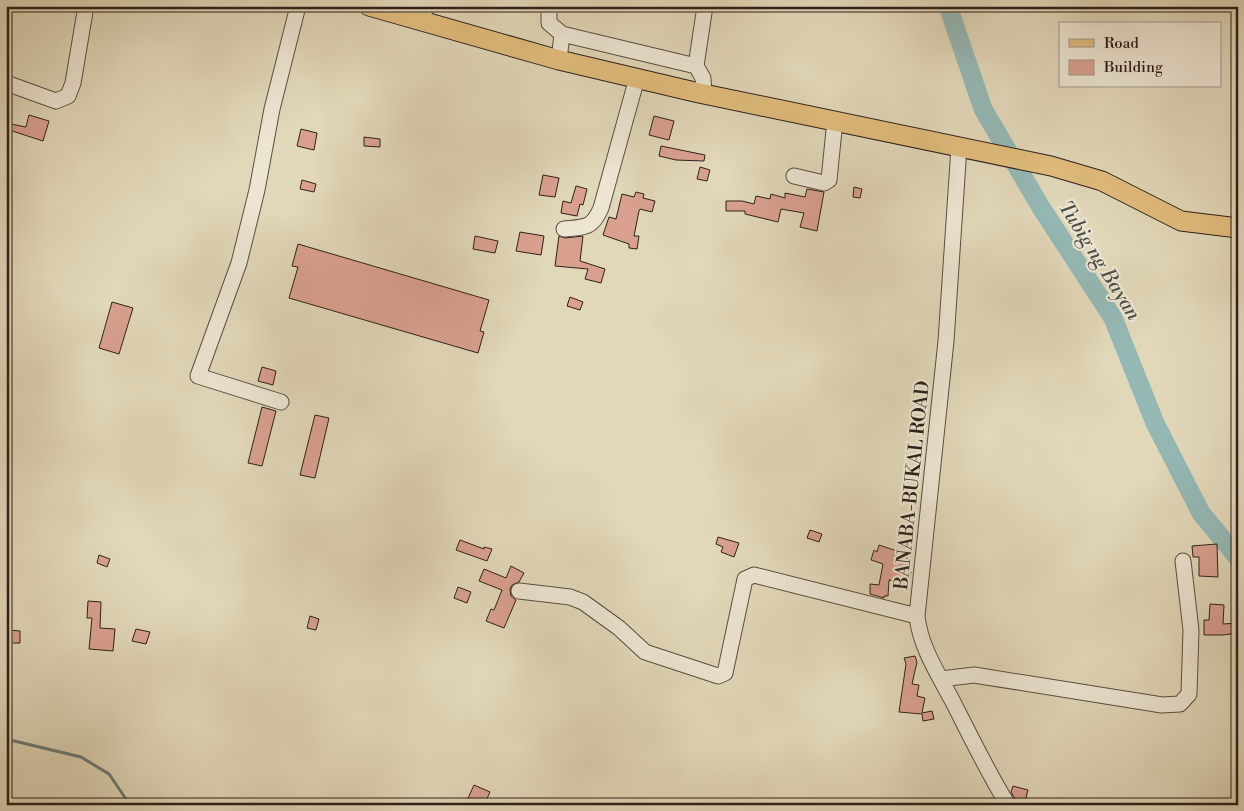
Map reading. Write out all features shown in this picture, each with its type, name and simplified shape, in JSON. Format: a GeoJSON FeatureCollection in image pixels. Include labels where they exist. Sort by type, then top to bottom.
{"type":"FeatureCollection","features":[{"type":"Feature","properties":{"kind":"main road"},"geometry":{"type":"LineString","coordinates":[[369,6],[424,14],[559,60],[704,94],[1051,166],[1102,181],[1181,221],[1238,228]]}},
{"type":"Feature","properties":{"kind":"street"},"geometry":{"type":"LineString","coordinates":[[6,83],[56,101],[68,96],[73,83],[86,6]]}},
{"type":"Feature","properties":{"kind":"street"},"geometry":{"type":"LineString","coordinates":[[281,402],[198,376],[240,263],[257,190],[272,109],[298,6]]}},
{"type":"Feature","properties":{"kind":"street"},"geometry":{"type":"LineString","coordinates":[[549,6],[549,23],[562,34],[696,66]]}},
{"type":"Feature","properties":{"kind":"street"},"geometry":{"type":"LineString","coordinates":[[704,94],[703,78],[696,66],[705,6]]}},
{"type":"Feature","properties":{"kind":"street"},"geometry":{"type":"LineString","coordinates":[[559,60],[562,34]]}},
{"type":"Feature","properties":{"kind":"street"},"geometry":{"type":"LineString","coordinates":[[564,229],[587,227],[596,220],[602,208],[637,78]]}},
{"type":"Feature","properties":{"kind":"street"},"geometry":{"type":"LineString","coordinates":[[794,176],[824,183],[829,180],[836,120]]}},
{"type":"Feature","properties":{"kind":"street","name":"BANABA-BUKAL ROAD"},"geometry":{"type":"LineString","coordinates":[[959,147],[946,342],[917,616],[922,640],[1008,805]]}},
{"type":"Feature","properties":{"kind":"street"},"geometry":{"type":"LineString","coordinates":[[941,679],[974,675],[1162,705],[1180,704],[1189,694],[1191,630],[1183,561]]}},
{"type":"Feature","properties":{"kind":"street"},"geometry":{"type":"LineString","coordinates":[[519,592],[570,598],[583,602],[619,628],[645,652],[718,676],[725,673],[746,579],[754,575],[917,616]]}},
{"type":"Feature","properties":{"kind":"building"},"geometry":{"type":"Polygon","coordinates":[[[29,115],[49,121],[43,141],[6,129],[6,123],[26,127],[29,115]]]}},
{"type":"Feature","properties":{"kind":"building"},"geometry":{"type":"Polygon","coordinates":[[[654,116],[674,121],[669,140],[649,135],[654,116]]]}},
{"type":"Feature","properties":{"kind":"building"},"geometry":{"type":"Polygon","coordinates":[[[301,129],[317,133],[314,150],[297,146],[301,129]]]}},
{"type":"Feature","properties":{"kind":"building"},"geometry":{"type":"Polygon","coordinates":[[[364,137],[380,139],[380,147],[364,146],[364,137]]]}},
{"type":"Feature","properties":{"kind":"building"},"geometry":{"type":"Polygon","coordinates":[[[661,146],[705,155],[704,161],[676,160],[659,156],[661,146]]]}},
{"type":"Feature","properties":{"kind":"building"},"geometry":{"type":"Polygon","coordinates":[[[700,167],[710,170],[707,181],[697,179],[700,167]]]}},
{"type":"Feature","properties":{"kind":"building"},"geometry":{"type":"Polygon","coordinates":[[[543,175],[559,178],[555,197],[539,195],[543,175]]]}},
{"type":"Feature","properties":{"kind":"building"},"geometry":{"type":"Polygon","coordinates":[[[302,180],[316,184],[314,192],[300,189],[302,180]]]}},
{"type":"Feature","properties":{"kind":"building"},"geometry":{"type":"Polygon","coordinates":[[[576,186],[587,189],[583,205],[580,204],[577,216],[561,213],[563,201],[571,203],[576,186]]]}},
{"type":"Feature","properties":{"kind":"building"},"geometry":{"type":"Polygon","coordinates":[[[854,187],[862,189],[860,198],[853,197],[854,187]]]}},
{"type":"Feature","properties":{"kind":"building"},"geometry":{"type":"Polygon","coordinates":[[[807,189],[824,192],[817,231],[800,227],[804,213],[781,209],[778,222],[745,214],[745,211],[726,211],[726,201],[742,201],[754,204],[756,196],[770,199],[771,194],[785,198],[785,193],[805,197],[807,189]]]}},
{"type":"Feature","properties":{"kind":"building"},"geometry":{"type":"Polygon","coordinates":[[[636,192],[644,194],[643,198],[655,201],[652,212],[640,209],[639,211],[634,236],[639,236],[637,249],[629,248],[629,244],[603,235],[609,217],[616,219],[622,194],[634,197],[636,192]]]}},
{"type":"Feature","properties":{"kind":"building"},"geometry":{"type":"Polygon","coordinates":[[[520,232],[544,236],[541,255],[516,251],[520,232]]]}},
{"type":"Feature","properties":{"kind":"building"},"geometry":{"type":"Polygon","coordinates":[[[475,236],[498,241],[495,253],[473,249],[475,236]]]}},
{"type":"Feature","properties":{"kind":"building"},"geometry":{"type":"Polygon","coordinates":[[[559,236],[565,238],[583,236],[580,261],[605,269],[601,283],[585,279],[588,269],[555,266],[559,236]]]}},
{"type":"Feature","properties":{"kind":"building"},"geometry":{"type":"Polygon","coordinates":[[[298,244],[489,300],[480,331],[484,332],[478,353],[289,298],[298,267],[292,266],[298,244]]]}},
{"type":"Feature","properties":{"kind":"building"},"geometry":{"type":"Polygon","coordinates":[[[570,297],[583,302],[580,310],[567,306],[570,297]]]}},
{"type":"Feature","properties":{"kind":"building"},"geometry":{"type":"Polygon","coordinates":[[[112,302],[133,308],[119,354],[99,348],[112,302]]]}},
{"type":"Feature","properties":{"kind":"building"},"geometry":{"type":"Polygon","coordinates":[[[262,367],[276,371],[273,385],[258,381],[262,367]]]}},
{"type":"Feature","properties":{"kind":"building"},"geometry":{"type":"Polygon","coordinates":[[[262,407],[276,411],[262,466],[248,463],[262,407]]]}},
{"type":"Feature","properties":{"kind":"building"},"geometry":{"type":"Polygon","coordinates":[[[315,415],[329,418],[315,478],[300,475],[315,415]]]}},
{"type":"Feature","properties":{"kind":"building"},"geometry":{"type":"Polygon","coordinates":[[[810,530],[822,534],[819,542],[807,538],[810,530]]]}},
{"type":"Feature","properties":{"kind":"building"},"geometry":{"type":"Polygon","coordinates":[[[718,537],[739,543],[734,557],[721,552],[723,547],[716,544],[718,537]]]}},
{"type":"Feature","properties":{"kind":"building"},"geometry":{"type":"Polygon","coordinates":[[[460,540],[484,549],[484,547],[492,549],[487,561],[456,550],[460,540]]]}},
{"type":"Feature","properties":{"kind":"building"},"geometry":{"type":"Polygon","coordinates":[[[1217,544],[1218,577],[1199,576],[1199,557],[1193,557],[1192,546],[1217,544]]]}},
{"type":"Feature","properties":{"kind":"building"},"geometry":{"type":"Polygon","coordinates":[[[879,545],[897,551],[895,556],[908,558],[906,570],[911,572],[908,585],[889,580],[888,596],[884,596],[884,598],[870,594],[870,584],[879,585],[883,564],[871,560],[874,550],[877,552],[879,545]]]}},
{"type":"Feature","properties":{"kind":"building"},"geometry":{"type":"Polygon","coordinates":[[[99,555],[110,559],[107,567],[97,563],[99,555]]]}},
{"type":"Feature","properties":{"kind":"building"},"geometry":{"type":"Polygon","coordinates":[[[511,566],[524,573],[519,582],[512,585],[510,589],[511,596],[516,600],[504,628],[486,621],[491,609],[494,610],[502,590],[479,581],[484,569],[506,578],[511,566]]]}},
{"type":"Feature","properties":{"kind":"building"},"geometry":{"type":"Polygon","coordinates":[[[458,587],[471,592],[467,603],[454,598],[458,587]]]}},
{"type":"Feature","properties":{"kind":"building"},"geometry":{"type":"Polygon","coordinates":[[[88,601],[101,602],[100,628],[115,629],[113,651],[89,649],[92,618],[87,618],[88,601]]]}},
{"type":"Feature","properties":{"kind":"building"},"geometry":{"type":"Polygon","coordinates":[[[1210,604],[1224,605],[1223,624],[1238,623],[1238,633],[1204,635],[1204,620],[1209,620],[1210,604]]]}},
{"type":"Feature","properties":{"kind":"building"},"geometry":{"type":"Polygon","coordinates":[[[310,616],[319,619],[316,630],[307,628],[310,616]]]}},
{"type":"Feature","properties":{"kind":"building"},"geometry":{"type":"Polygon","coordinates":[[[136,629],[150,632],[146,644],[132,641],[136,629]]]}},
{"type":"Feature","properties":{"kind":"building"},"geometry":{"type":"Polygon","coordinates":[[[8,630],[20,631],[20,643],[7,643],[8,630]]]}},
{"type":"Feature","properties":{"kind":"building"},"geometry":{"type":"Polygon","coordinates":[[[915,656],[917,662],[912,684],[919,685],[917,696],[925,698],[922,713],[932,711],[934,719],[923,721],[922,714],[899,712],[906,664],[904,658],[915,656]]]}},
{"type":"Feature","properties":{"kind":"building"},"geometry":{"type":"Polygon","coordinates":[[[474,785],[490,792],[484,805],[465,805],[474,785]]]}},
{"type":"Feature","properties":{"kind":"building"},"geometry":{"type":"Polygon","coordinates":[[[1013,786],[1028,790],[1025,801],[1015,799],[1011,792],[1013,786]]]}},
{"type":"Feature","properties":{"kind":"waterway","name":"Tubig ng Bayan"},"geometry":{"type":"LineString","coordinates":[[948,6],[983,109],[1042,209],[1113,318],[1155,423],[1201,513],[1238,558]]}},
{"type":"Feature","properties":{"kind":"waterway"},"geometry":{"type":"LineString","coordinates":[[6,739],[81,757],[109,774],[130,805]]}}]}
